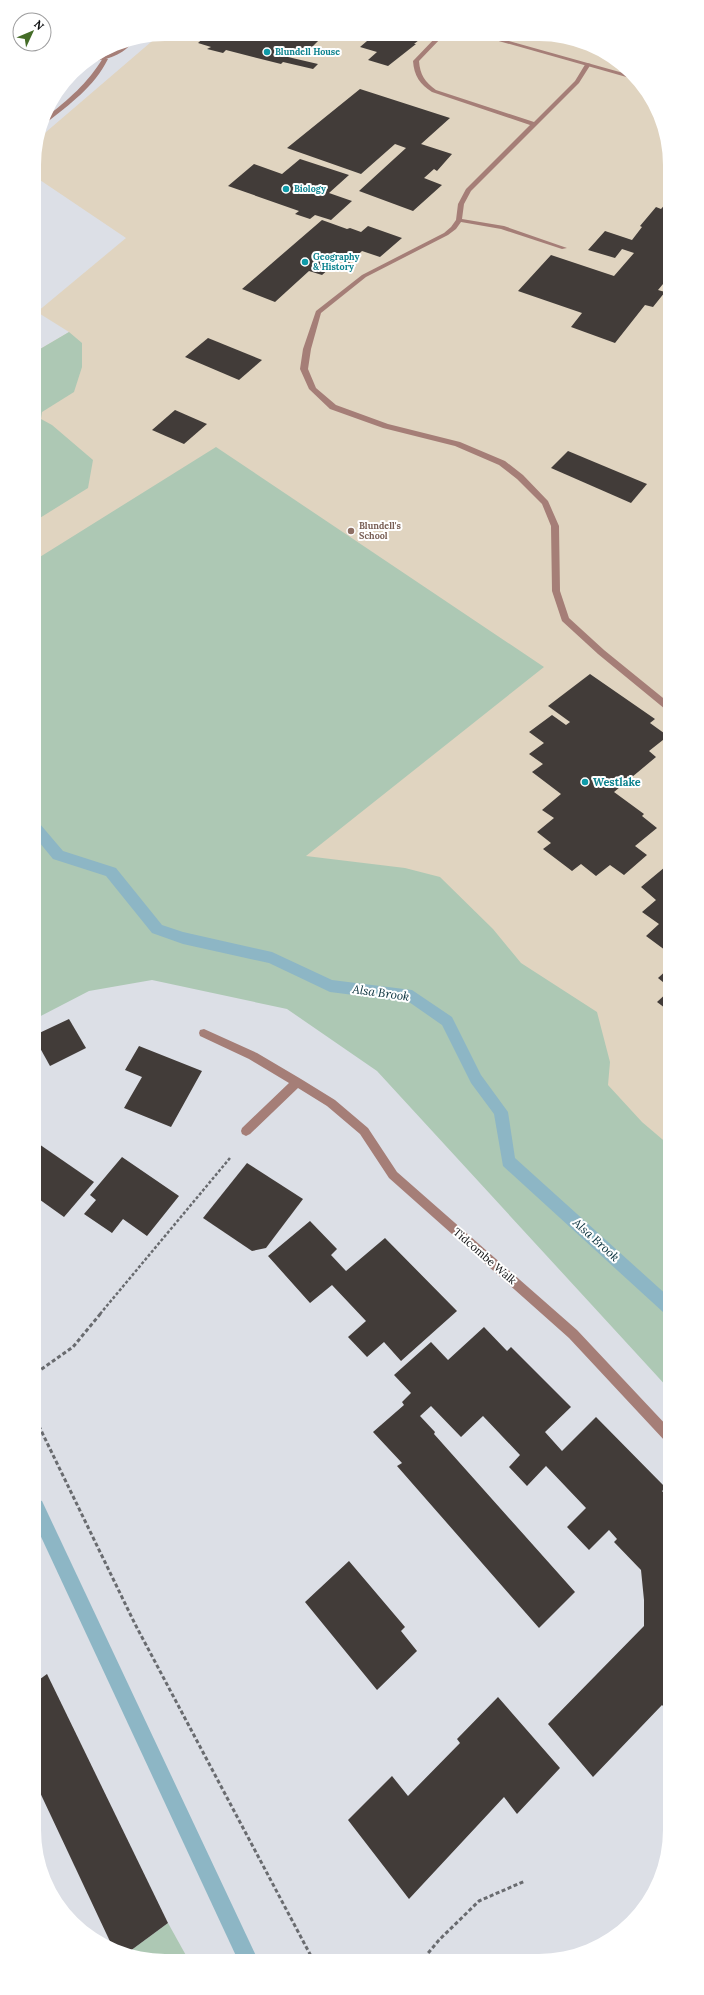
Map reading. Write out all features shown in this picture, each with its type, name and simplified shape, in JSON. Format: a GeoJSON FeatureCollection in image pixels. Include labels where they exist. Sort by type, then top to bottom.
{"type":"FeatureCollection","features":[{"type":"Feature","properties":{"kind":"street"},"geometry":{"type":"LineString","coordinates":[[435,41],[416,61],[417,73],[421,82],[434,91],[535,124]]}},
{"type":"Feature","properties":{"kind":"street"},"geometry":{"type":"LineString","coordinates":[[503,41],[624,74]]}},
{"type":"Feature","properties":{"kind":"street"},"geometry":{"type":"LineString","coordinates":[[101,59],[105,59],[121,49]]}},
{"type":"Feature","properties":{"kind":"street"},"geometry":{"type":"LineString","coordinates":[[51,116],[85,86],[101,68],[105,59]]}},
{"type":"Feature","properties":{"kind":"street"},"geometry":{"type":"LineString","coordinates":[[588,64],[577,82],[468,190],[461,204],[459,220],[454,228],[446,234],[364,276],[318,312],[307,349],[304,369],[313,389],[333,407],[386,426],[457,444],[502,463],[520,477],[545,503],[555,526],[556,591],[565,619],[600,652],[663,702]]}},
{"type":"Feature","properties":{"kind":"street"},"geometry":{"type":"LineString","coordinates":[[459,220],[502,227],[564,248]]}},
{"type":"Feature","properties":{"kind":"street","name":"Tidcombe Walk"},"geometry":{"type":"LineString","coordinates":[[204,1033],[253,1056],[297,1082],[331,1103],[364,1131],[393,1174],[573,1334],[663,1431]]}},
{"type":"Feature","properties":{"kind":"street"},"geometry":{"type":"LineString","coordinates":[[246,1131],[297,1082]]}},
{"type":"Feature","properties":{"kind":"path"},"geometry":{"type":"LineString","coordinates":[[41,1369],[73,1347],[232,1156],[246,1131]]}},
{"type":"Feature","properties":{"kind":"path"},"geometry":{"type":"LineString","coordinates":[[41,1431],[71,1496],[142,1636],[310,1954]]}},
{"type":"Feature","properties":{"kind":"path"},"geometry":{"type":"LineString","coordinates":[[427,1954],[439,1940],[479,1901],[525,1881]]}},
{"type":"Feature","properties":{"kind":"shaded area","name":"Blundell's School"},"geometry":{"type":"Polygon","coordinates":[[[157,41],[539,41],[563,43],[586,50],[614,67],[627,77],[646,103],[654,118],[661,141],[663,165],[663,1173],[41,714],[41,348],[69,332],[41,314],[41,309],[126,238],[41,181],[41,157],[45,133],[151,42],[157,41]]]}},
{"type":"Feature","properties":{"kind":"green space"},"geometry":{"type":"Polygon","coordinates":[[[69,332],[82,343],[82,367],[74,392],[42,412],[41,419],[41,348],[69,332]]]}},
{"type":"Feature","properties":{"kind":"green space"},"geometry":{"type":"Polygon","coordinates":[[[41,419],[52,425],[93,460],[88,488],[41,517],[41,419]]]}},
{"type":"Feature","properties":{"kind":"green space"},"geometry":{"type":"Polygon","coordinates":[[[216,447],[544,667],[306,856],[405,868],[440,877],[493,929],[521,963],[597,1012],[610,1062],[608,1085],[642,1122],[663,1140],[663,1382],[377,1071],[287,1009],[152,980],[89,991],[41,1016],[41,556],[216,447]]]}},
{"type":"Feature","properties":{"kind":"green space"},"geometry":{"type":"Polygon","coordinates":[[[168,1923],[185,1954],[157,1954],[132,1949],[168,1923]]]}},
{"type":"Feature","properties":{"kind":"building","name":"Blundell House"},"geometry":{"type":"Polygon","coordinates":[[[200,41],[318,41],[306,53],[301,52],[298,55],[292,53],[288,57],[318,64],[313,69],[283,62],[281,64],[226,50],[223,53],[207,49],[211,47],[198,43],[200,41]]]}},
{"type":"Feature","properties":{"kind":"building"},"geometry":{"type":"Polygon","coordinates":[[[367,41],[418,41],[388,66],[368,60],[377,52],[360,47],[367,41]]]}},
{"type":"Feature","properties":{"kind":"building"},"geometry":{"type":"Polygon","coordinates":[[[360,89],[450,118],[421,144],[452,154],[437,171],[434,169],[424,178],[442,185],[413,211],[359,191],[406,148],[395,144],[361,174],[287,148],[360,89]]]}},
{"type":"Feature","properties":{"kind":"building","name":"Biology"},"geometry":{"type":"Polygon","coordinates":[[[300,159],[349,175],[329,193],[352,201],[331,220],[315,215],[310,219],[295,214],[299,211],[228,186],[254,164],[282,174],[300,159]]]}},
{"type":"Feature","properties":{"kind":"building"},"geometry":{"type":"Polygon","coordinates":[[[656,207],[661,209],[663,207],[663,284],[658,290],[663,291],[663,294],[653,307],[645,305],[615,343],[571,327],[582,313],[518,291],[551,255],[614,276],[634,253],[622,249],[615,258],[588,250],[605,231],[632,240],[642,227],[640,226],[656,207]]]}},
{"type":"Feature","properties":{"kind":"building","name":"Geography & History"},"geometry":{"type":"Polygon","coordinates":[[[322,220],[347,229],[350,228],[361,232],[368,226],[402,238],[380,257],[362,251],[348,264],[338,261],[322,275],[309,271],[275,302],[242,289],[322,220]]]}},
{"type":"Feature","properties":{"kind":"building"},"geometry":{"type":"Polygon","coordinates":[[[208,338],[262,360],[239,380],[185,357],[208,338]]]}},
{"type":"Feature","properties":{"kind":"building"},"geometry":{"type":"Polygon","coordinates":[[[175,410],[207,424],[184,444],[152,430],[175,410]]]}},
{"type":"Feature","properties":{"kind":"building"},"geometry":{"type":"Polygon","coordinates":[[[568,451],[647,484],[631,503],[551,468],[568,451]]]}},
{"type":"Feature","properties":{"kind":"building","name":"Westlake"},"geometry":{"type":"Polygon","coordinates":[[[590,674],[655,719],[650,723],[663,732],[663,740],[649,751],[656,757],[614,792],[644,814],[642,816],[657,828],[635,846],[647,855],[624,875],[610,865],[596,876],[581,864],[572,871],[543,849],[551,843],[537,832],[554,818],[542,810],[561,794],[532,772],[543,764],[529,754],[544,743],[529,732],[552,715],[566,725],[570,722],[548,706],[590,674]]]}},
{"type":"Feature","properties":{"kind":"building"},"geometry":{"type":"Polygon","coordinates":[[[663,869],[663,949],[646,936],[659,924],[642,912],[656,900],[641,887],[663,869]]]}},
{"type":"Feature","properties":{"kind":"building"},"geometry":{"type":"Polygon","coordinates":[[[663,973],[663,982],[658,978],[663,973]]]}},
{"type":"Feature","properties":{"kind":"building"},"geometry":{"type":"Polygon","coordinates":[[[663,996],[663,1006],[657,1002],[663,996]]]}},
{"type":"Feature","properties":{"kind":"building"},"geometry":{"type":"Polygon","coordinates":[[[69,1019],[86,1048],[50,1066],[41,1050],[41,1032],[69,1019]]]}},
{"type":"Feature","properties":{"kind":"building"},"geometry":{"type":"Polygon","coordinates":[[[139,1046],[202,1071],[171,1127],[124,1108],[142,1077],[125,1070],[139,1046]]]}},
{"type":"Feature","properties":{"kind":"building"},"geometry":{"type":"Polygon","coordinates":[[[41,1145],[94,1182],[64,1217],[41,1201],[41,1145]]]}},
{"type":"Feature","properties":{"kind":"building"},"geometry":{"type":"Polygon","coordinates":[[[122,1157],[179,1196],[147,1236],[123,1219],[112,1233],[84,1214],[96,1200],[90,1195],[122,1157]]]}},
{"type":"Feature","properties":{"kind":"building"},"geometry":{"type":"Polygon","coordinates":[[[247,1163],[303,1199],[266,1248],[252,1251],[203,1218],[247,1163]]]}},
{"type":"Feature","properties":{"kind":"building"},"geometry":{"type":"Polygon","coordinates":[[[310,1221],[337,1249],[331,1255],[346,1271],[385,1238],[457,1311],[401,1361],[384,1342],[367,1357],[348,1337],[366,1321],[332,1285],[310,1303],[268,1256],[310,1221]]]}},
{"type":"Feature","properties":{"kind":"building"},"geometry":{"type":"Polygon","coordinates":[[[484,1327],[507,1351],[511,1347],[571,1407],[545,1432],[562,1451],[596,1417],[663,1485],[663,1706],[662,1705],[593,1777],[548,1724],[644,1626],[644,1600],[641,1570],[614,1542],[617,1539],[609,1530],[589,1550],[567,1527],[586,1508],[546,1466],[527,1486],[509,1467],[520,1455],[483,1416],[461,1437],[431,1406],[420,1416],[435,1432],[434,1434],[575,1592],[539,1628],[397,1466],[402,1463],[373,1432],[404,1405],[402,1402],[411,1393],[394,1375],[431,1342],[448,1360],[484,1327]]]}},
{"type":"Feature","properties":{"kind":"building"},"geometry":{"type":"Polygon","coordinates":[[[349,1561],[405,1627],[401,1631],[417,1651],[377,1690],[305,1602],[349,1561]]]}},
{"type":"Feature","properties":{"kind":"building"},"geometry":{"type":"Polygon","coordinates":[[[47,1674],[168,1923],[132,1949],[110,1941],[41,1795],[41,1678],[47,1674]]]}},
{"type":"Feature","properties":{"kind":"building"},"geometry":{"type":"Polygon","coordinates":[[[498,1697],[560,1768],[517,1814],[504,1797],[409,1899],[348,1820],[392,1776],[408,1796],[460,1743],[457,1739],[498,1697]]]}},
{"type":"Feature","properties":{"kind":"waterway","name":"Alsa Brook"},"geometry":{"type":"LineString","coordinates":[[41,835],[58,855],[111,872],[157,929],[183,938],[272,958],[330,986],[412,996],[447,1021],[476,1079],[501,1112],[508,1161],[663,1302]]}},
{"type":"Feature","properties":{"kind":"waterway"},"geometry":{"type":"LineString","coordinates":[[41,1518],[245,1954]]}},
{"type":"Feature","properties":{"kind":"place","name":"Blundell House"},"geometry":{"type":"Point","coordinates":[267,52]}},
{"type":"Feature","properties":{"kind":"place","name":"Biology"},"geometry":{"type":"Point","coordinates":[286,189]}},
{"type":"Feature","properties":{"kind":"place","name":"Geography & History"},"geometry":{"type":"Point","coordinates":[305,262]}},
{"type":"Feature","properties":{"kind":"place","name":"Blundell's School"},"geometry":{"type":"Point","coordinates":[351,531]}},
{"type":"Feature","properties":{"kind":"place","name":"Westlake"},"geometry":{"type":"Point","coordinates":[585,782]}}]}
